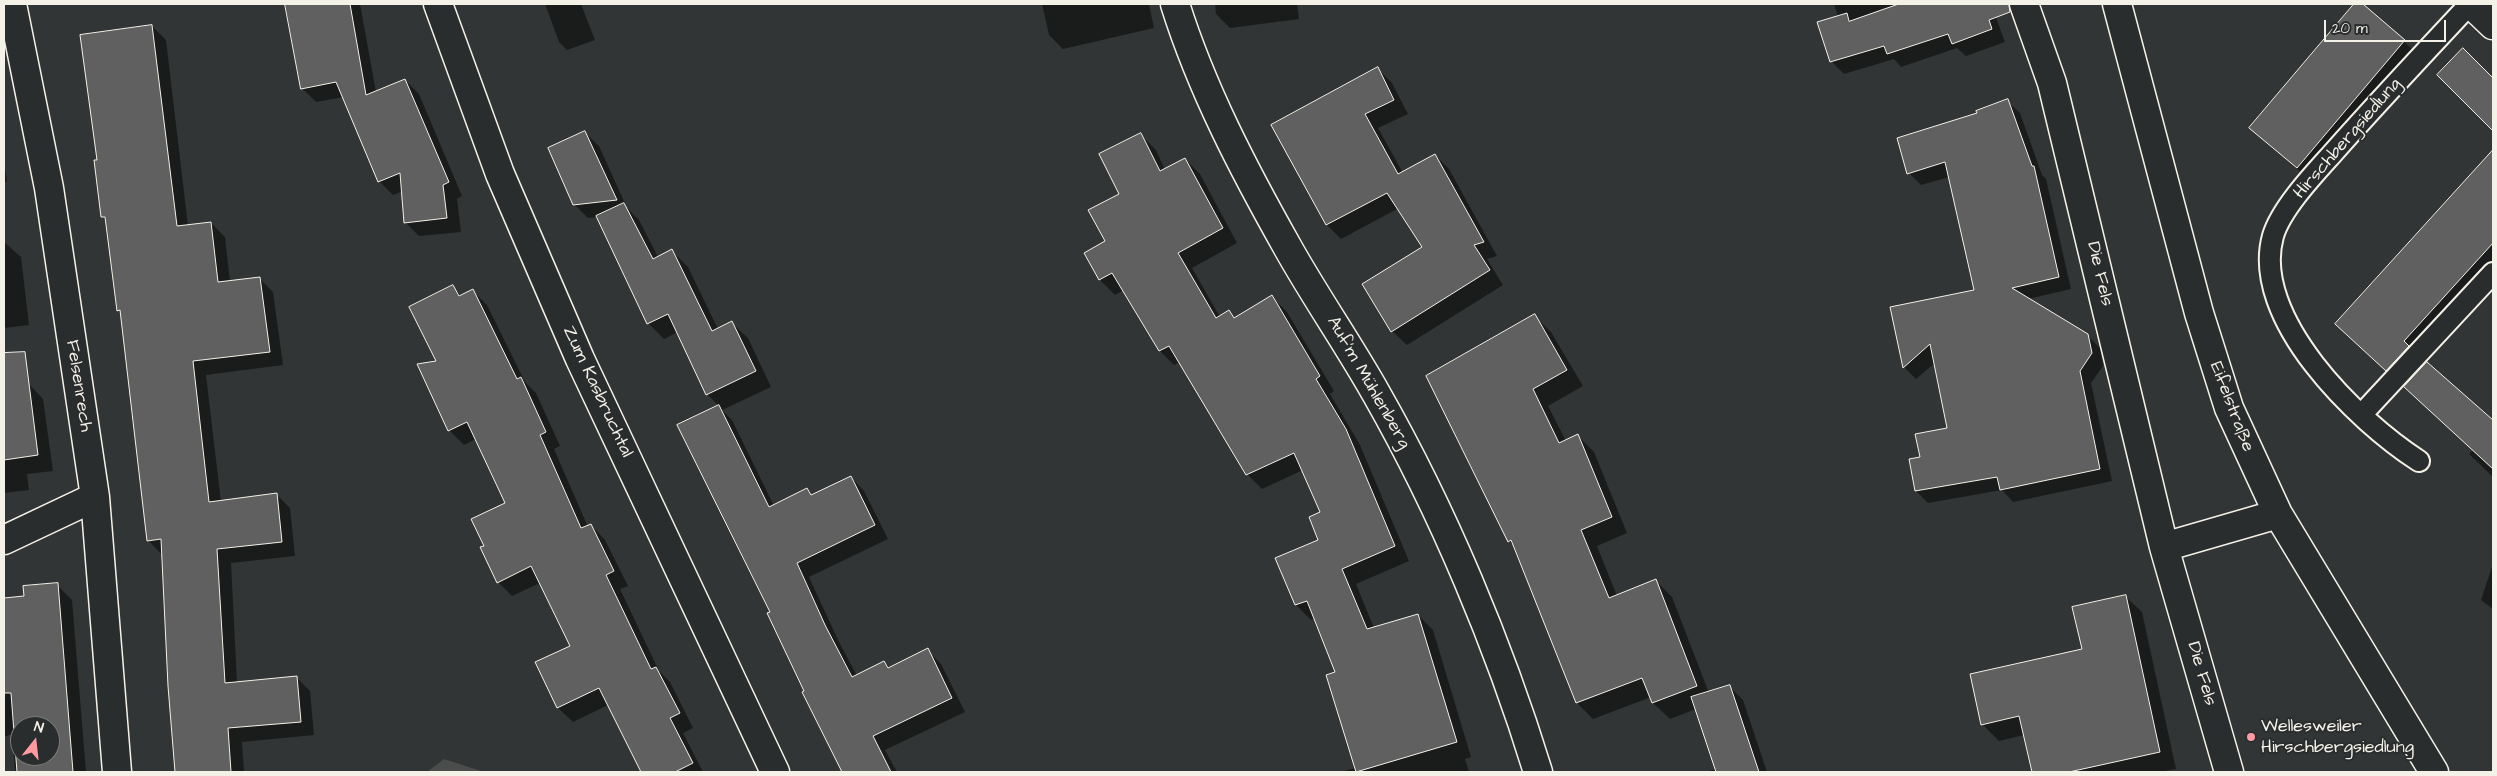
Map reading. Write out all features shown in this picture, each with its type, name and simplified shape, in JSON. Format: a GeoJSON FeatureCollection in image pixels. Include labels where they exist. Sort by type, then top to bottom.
{"type":"FeatureCollection","features":[{"type":"Feature","properties":{"kind":"street","name":"Felsenrech"},"geometry":{"type":"LineString","coordinates":[[12,4],[49,188],[95,497],[117,772]]}},
{"type":"Feature","properties":{"kind":"street","name":"Zum Kasbruchtal"},"geometry":{"type":"LineString","coordinates":[[438,4],[500,174],[580,359],[775,772]]}},
{"type":"Feature","properties":{"kind":"street","name":"Auf'm Mühlenberg"},"geometry":{"type":"LineString","coordinates":[[1175,4],[1190,52],[1236,152],[1288,249],[1376,394],[1420,476],[1481,613],[1538,772]]}},
{"type":"Feature","properties":{"kind":"street","name":"Die Fels"},"geometry":{"type":"LineString","coordinates":[[2024,4],[2052,83],[2164,547],[2229,772]]}},
{"type":"Feature","properties":{"kind":"street","name":"Eifelstraße"},"geometry":{"type":"LineString","coordinates":[[2117,4],[2199,313],[2229,408],[2278,514],[2434,772]]}},
{"type":"Feature","properties":{"kind":"street","name":"Hirschbergsiedlung"},"geometry":{"type":"LineString","coordinates":[[2471,4],[2493,25]]}},
{"type":"Feature","properties":{"kind":"street"},"geometry":{"type":"LineString","coordinates":[[4,540],[95,497]]}},
{"type":"Feature","properties":{"kind":"street"},"geometry":{"type":"LineString","coordinates":[[2164,547],[2278,514]]}},
{"type":"Feature","properties":{"kind":"lane","name":"Hirschbergsiedlung"},"geometry":{"type":"LineString","coordinates":[[2419,461],[2394,445],[2325,379],[2302,351],[2279,306],[2269,274],[2273,236],[2296,195],[2358,124],[2471,4]]}},
{"type":"Feature","properties":{"kind":"lane"},"geometry":{"type":"LineString","coordinates":[[2362,414],[2493,273]]}},
{"type":"Feature","properties":{"kind":"shaded area"},"geometry":{"type":"Polygon","coordinates":[[[444,759],[481,771],[482,772],[427,772],[444,759]]]}},
{"type":"Feature","properties":{"kind":"building"},"geometry":{"type":"Polygon","coordinates":[[[285,4],[350,4],[366,95],[405,79],[449,182],[443,185],[447,218],[404,223],[400,173],[378,182],[336,82],[301,89],[285,4]]]}},
{"type":"Feature","properties":{"kind":"building"},"geometry":{"type":"Polygon","coordinates":[[[1899,4],[2009,4],[2010,12],[1989,20],[1992,29],[1952,44],[1948,34],[1887,54],[1884,46],[1830,62],[1817,22],[1847,13],[1849,21],[1899,4]]]}},
{"type":"Feature","properties":{"kind":"building"},"geometry":{"type":"Polygon","coordinates":[[[2354,4],[2363,4],[2405,40],[2297,168],[2249,128],[2354,4]]]}},
{"type":"Feature","properties":{"kind":"building"},"geometry":{"type":"Polygon","coordinates":[[[152,25],[177,226],[211,222],[218,282],[260,277],[270,352],[193,361],[209,502],[277,493],[282,542],[217,549],[225,683],[297,676],[301,722],[228,728],[231,772],[175,772],[168,686],[161,539],[147,541],[120,310],[117,311],[105,217],[101,217],[94,160],[97,160],[80,35],[152,25]]]}},
{"type":"Feature","properties":{"kind":"building"},"geometry":{"type":"Polygon","coordinates":[[[2463,48],[2493,78],[2493,131],[2437,75],[2463,48]]]}},
{"type":"Feature","properties":{"kind":"building"},"geometry":{"type":"Polygon","coordinates":[[[1378,67],[1394,100],[1365,114],[1398,174],[1435,154],[1484,242],[1474,245],[1490,270],[1391,332],[1362,284],[1422,247],[1387,193],[1326,225],[1271,125],[1378,67]]]}},
{"type":"Feature","properties":{"kind":"building"},"geometry":{"type":"Polygon","coordinates":[[[2008,99],[2032,166],[2034,166],[2059,277],[2012,288],[2088,334],[2092,353],[2080,371],[2100,469],[2000,490],[1997,477],[1915,491],[1909,459],[1920,457],[1915,434],[1947,428],[1930,344],[1903,368],[1890,307],[1974,290],[1945,162],[1907,174],[1897,138],[1977,113],[1976,111],[2008,99]]]}},
{"type":"Feature","properties":{"kind":"building"},"geometry":{"type":"Polygon","coordinates":[[[585,131],[617,200],[573,205],[548,148],[585,131]]]}},
{"type":"Feature","properties":{"kind":"building"},"geometry":{"type":"Polygon","coordinates":[[[1141,133],[1160,171],[1185,158],[1223,228],[1178,253],[1216,318],[1229,310],[1234,318],[1272,295],[1320,376],[1316,379],[1346,429],[1395,546],[1342,569],[1367,629],[1418,614],[1457,742],[1356,772],[1326,675],[1335,672],[1307,601],[1295,605],[1275,558],[1318,540],[1309,517],[1320,512],[1294,453],[1246,475],[1169,346],[1159,351],[1112,273],[1099,280],[1084,253],[1105,241],[1088,210],[1119,194],[1099,154],[1141,133]]]}},
{"type":"Feature","properties":{"kind":"building"},"geometry":{"type":"Polygon","coordinates":[[[2493,150],[2493,243],[2404,341],[2409,346],[2386,371],[2335,324],[2493,150]]]}},
{"type":"Feature","properties":{"kind":"building"},"geometry":{"type":"Polygon","coordinates":[[[624,203],[653,259],[672,249],[712,331],[732,321],[756,371],[706,395],[668,314],[647,324],[596,216],[624,203]]]}},
{"type":"Feature","properties":{"kind":"building"},"geometry":{"type":"Polygon","coordinates":[[[453,285],[459,296],[473,289],[517,379],[521,377],[546,432],[540,435],[581,528],[591,524],[614,571],[606,575],[651,669],[656,667],[680,713],[670,718],[693,763],[675,772],[641,772],[599,688],[557,708],[535,662],[570,646],[531,566],[497,583],[480,547],[484,546],[471,519],[505,503],[467,422],[448,431],[417,364],[436,361],[409,307],[453,285]]]}},
{"type":"Feature","properties":{"kind":"building"},"geometry":{"type":"Polygon","coordinates":[[[1535,314],[1567,370],[1533,389],[1559,443],[1578,434],[1612,517],[1581,530],[1609,598],[1656,579],[1697,686],[1652,703],[1642,678],[1576,703],[1511,540],[1508,542],[1426,376],[1535,314]]]}},
{"type":"Feature","properties":{"kind":"building"},"geometry":{"type":"Polygon","coordinates":[[[25,352],[38,455],[4,460],[4,353],[25,352]]]}},
{"type":"Feature","properties":{"kind":"building"},"geometry":{"type":"Polygon","coordinates":[[[2427,362],[2493,420],[2493,469],[2404,387],[2427,362]]]}},
{"type":"Feature","properties":{"kind":"building"},"geometry":{"type":"Polygon","coordinates":[[[719,405],[769,507],[807,488],[811,495],[851,476],[875,525],[797,563],[825,625],[852,677],[884,661],[888,668],[928,648],[952,698],[873,736],[891,772],[842,772],[802,692],[804,691],[767,613],[770,612],[677,425],[719,405]]]}},
{"type":"Feature","properties":{"kind":"building"},"geometry":{"type":"Polygon","coordinates":[[[58,583],[73,772],[17,772],[17,766],[60,766],[60,716],[13,716],[11,693],[4,693],[4,598],[24,596],[23,586],[58,583]]]}},
{"type":"Feature","properties":{"kind":"building"},"geometry":{"type":"Polygon","coordinates":[[[2126,595],[2160,752],[2069,772],[2032,772],[2019,716],[1981,725],[1970,674],[2082,649],[2072,607],[2126,595]]]}},
{"type":"Feature","properties":{"kind":"building"},"geometry":{"type":"Polygon","coordinates":[[[1730,685],[1759,772],[1716,772],[1691,697],[1730,685]]]}},
{"type":"Feature","properties":{"kind":"place","name":"Wellesweiler Hirschbergsiedlung"},"geometry":{"type":"Point","coordinates":[2251,737]}}]}
